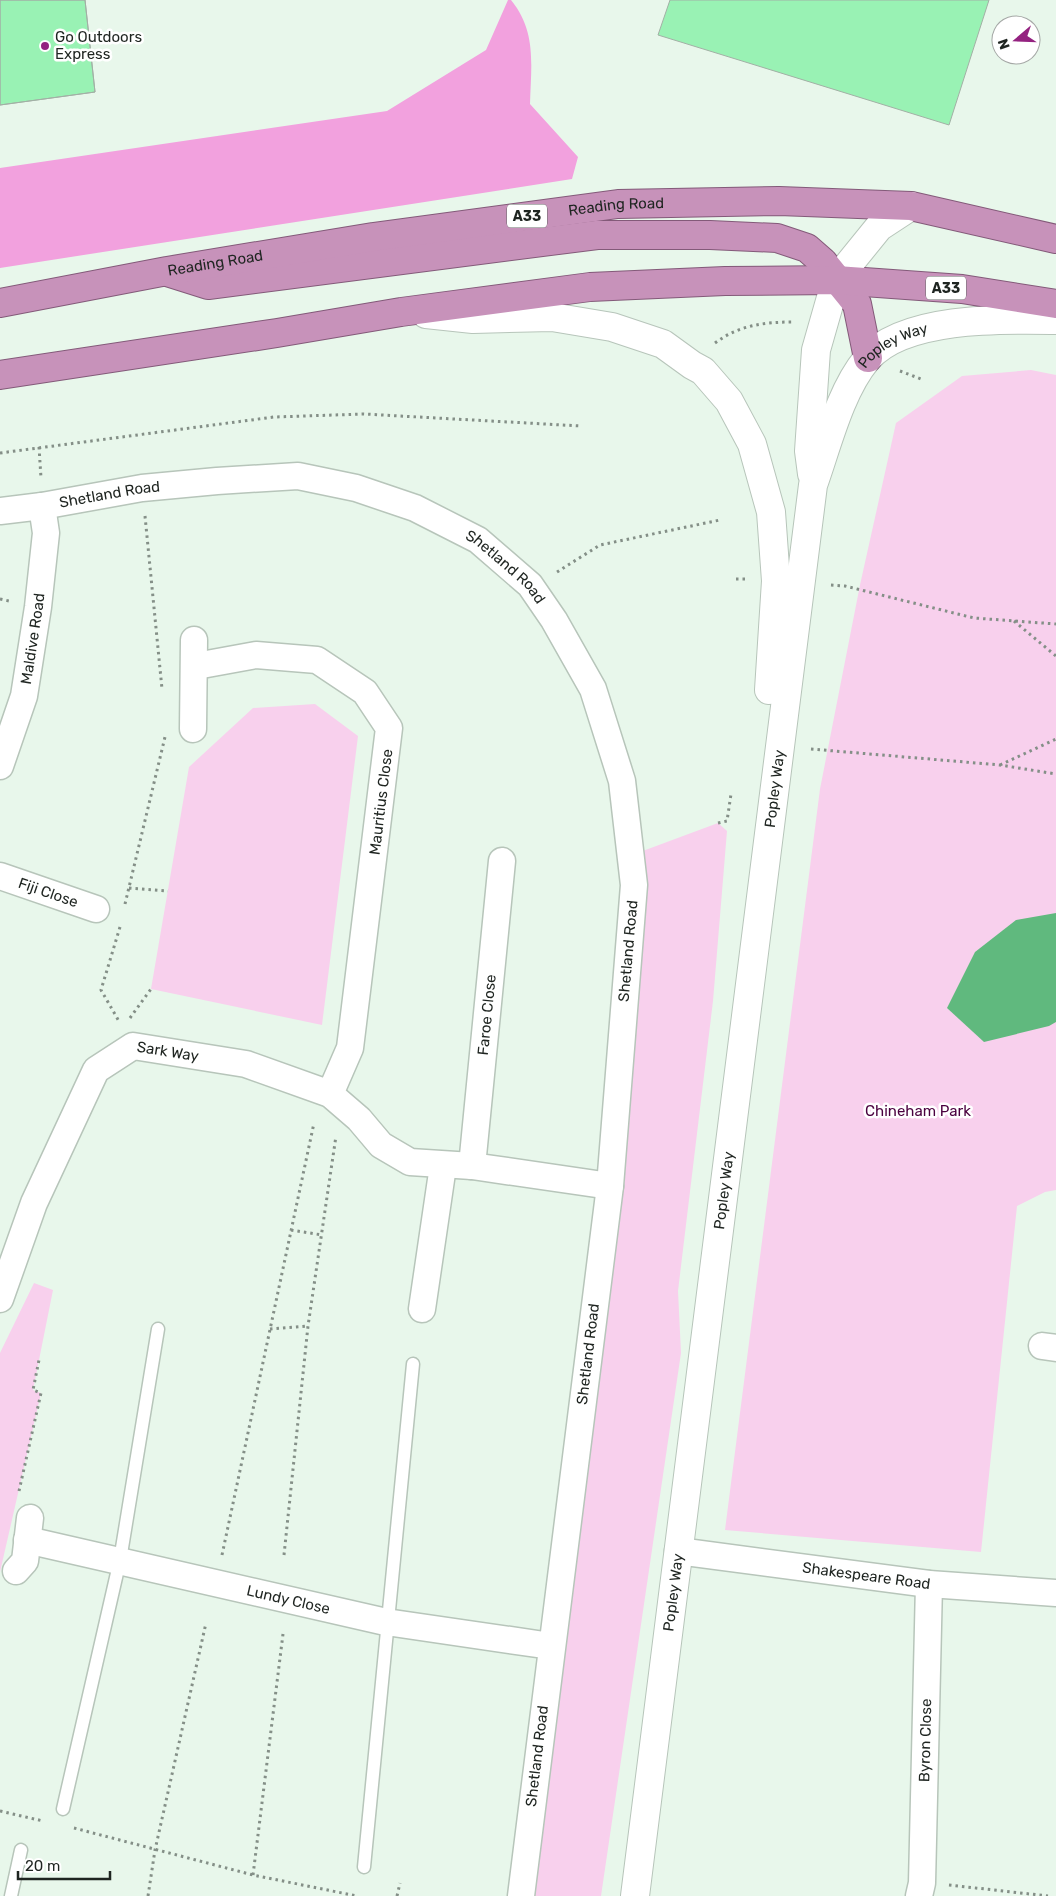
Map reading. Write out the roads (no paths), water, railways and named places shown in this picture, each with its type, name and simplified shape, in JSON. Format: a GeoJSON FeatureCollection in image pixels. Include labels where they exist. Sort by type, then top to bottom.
{"type":"FeatureCollection","features":[{"type":"Feature","properties":{"kind":"highway","name":"Reading Road"},"geometry":{"type":"LineString","coordinates":[[0,303],[167,271],[373,237],[618,204],[779,201],[911,206],[1056,239]]}},
{"type":"Feature","properties":{"kind":"highway","name":"A33"},"geometry":{"type":"LineString","coordinates":[[167,271],[208,285],[597,234],[710,235],[777,238],[807,248],[823,262],[857,304],[868,358]]}},
{"type":"Feature","properties":{"kind":"highway","name":"A33"},"geometry":{"type":"LineString","coordinates":[[0,375],[277,333],[401,312],[590,287],[725,281],[836,280],[962,289],[1056,304]]}},
{"type":"Feature","properties":{"kind":"street","name":"Popley Way"},"geometry":{"type":"LineString","coordinates":[[813,485],[809,451],[816,350],[836,280],[879,227],[911,206]]}},
{"type":"Feature","properties":{"kind":"street"},"geometry":{"type":"LineString","coordinates":[[401,312],[473,319],[552,317],[612,327],[663,344],[692,366],[703,370],[729,402],[752,444],[771,512],[776,581],[768,702],[780,734]]}},
{"type":"Feature","properties":{"kind":"street","name":"Popley Way"},"geometry":{"type":"LineString","coordinates":[[635,1896],[780,734],[813,485],[846,395],[868,358],[884,345],[932,325],[1025,319],[1056,320]]}},
{"type":"Feature","properties":{"kind":"street","name":"Shetland Road"},"geometry":{"type":"LineString","coordinates":[[0,510],[42,506],[142,488],[298,476],[356,488],[415,508],[478,540],[530,585],[554,620],[593,689],[622,781],[634,885],[610,1186],[521,1896]]}},
{"type":"Feature","properties":{"kind":"street","name":"Maldive Road"},"geometry":{"type":"LineString","coordinates":[[0,766],[24,696],[38,608],[46,533],[42,506]]}},
{"type":"Feature","properties":{"kind":"street"},"geometry":{"type":"LineString","coordinates":[[193,729],[196,666],[194,640]]}},
{"type":"Feature","properties":{"kind":"street","name":"Mauritius Close"},"geometry":{"type":"LineString","coordinates":[[196,666],[256,656],[317,660],[366,692],[389,728],[350,1048],[330,1094]]}},
{"type":"Feature","properties":{"kind":"street","name":"Faroe Close"},"geometry":{"type":"LineString","coordinates":[[472,1166],[502,861]]}},
{"type":"Feature","properties":{"kind":"street","name":"Fiji Close"},"geometry":{"type":"LineString","coordinates":[[0,876],[96,909]]}},
{"type":"Feature","properties":{"kind":"street","name":"Sark Way"},"geometry":{"type":"LineString","coordinates":[[0,1299],[34,1203],[96,1070],[133,1046],[246,1064],[330,1094],[359,1119],[380,1146],[410,1162],[443,1166]]}},
{"type":"Feature","properties":{"kind":"street"},"geometry":{"type":"LineString","coordinates":[[422,1308],[443,1166],[472,1166],[610,1186]]}},
{"type":"Feature","properties":{"kind":"street","name":"Lundy Close"},"geometry":{"type":"LineString","coordinates":[[16,1571],[25,1561],[25,1518],[120,1560],[386,1622],[551,1646]]}},
{"type":"Feature","properties":{"kind":"street","name":"Shakespeare Road"},"geometry":{"type":"LineString","coordinates":[[678,1550],[929,1584],[1056,1592]]}},
{"type":"Feature","properties":{"kind":"street","name":"Byron Close"},"geometry":{"type":"LineString","coordinates":[[921,1889],[929,1584]]}},
{"type":"Feature","properties":{"kind":"lane"},"geometry":{"type":"LineString","coordinates":[[64,1809],[120,1560],[158,1329]]}},
{"type":"Feature","properties":{"kind":"lane"},"geometry":{"type":"LineString","coordinates":[[364,1868],[386,1622],[414,1364]]}},
{"type":"Feature","properties":{"kind":"lane"},"geometry":{"type":"LineString","coordinates":[[11,1896],[21,1850]]}},
{"type":"Feature","properties":{"kind":"place","name":"Go Outdoors Express"},"geometry":{"type":"Point","coordinates":[45,46]}},
{"type":"Feature","properties":{"kind":"park label","name":"Chineham Park"},"geometry":{"type":"Point","coordinates":[918,1111]}}]}
